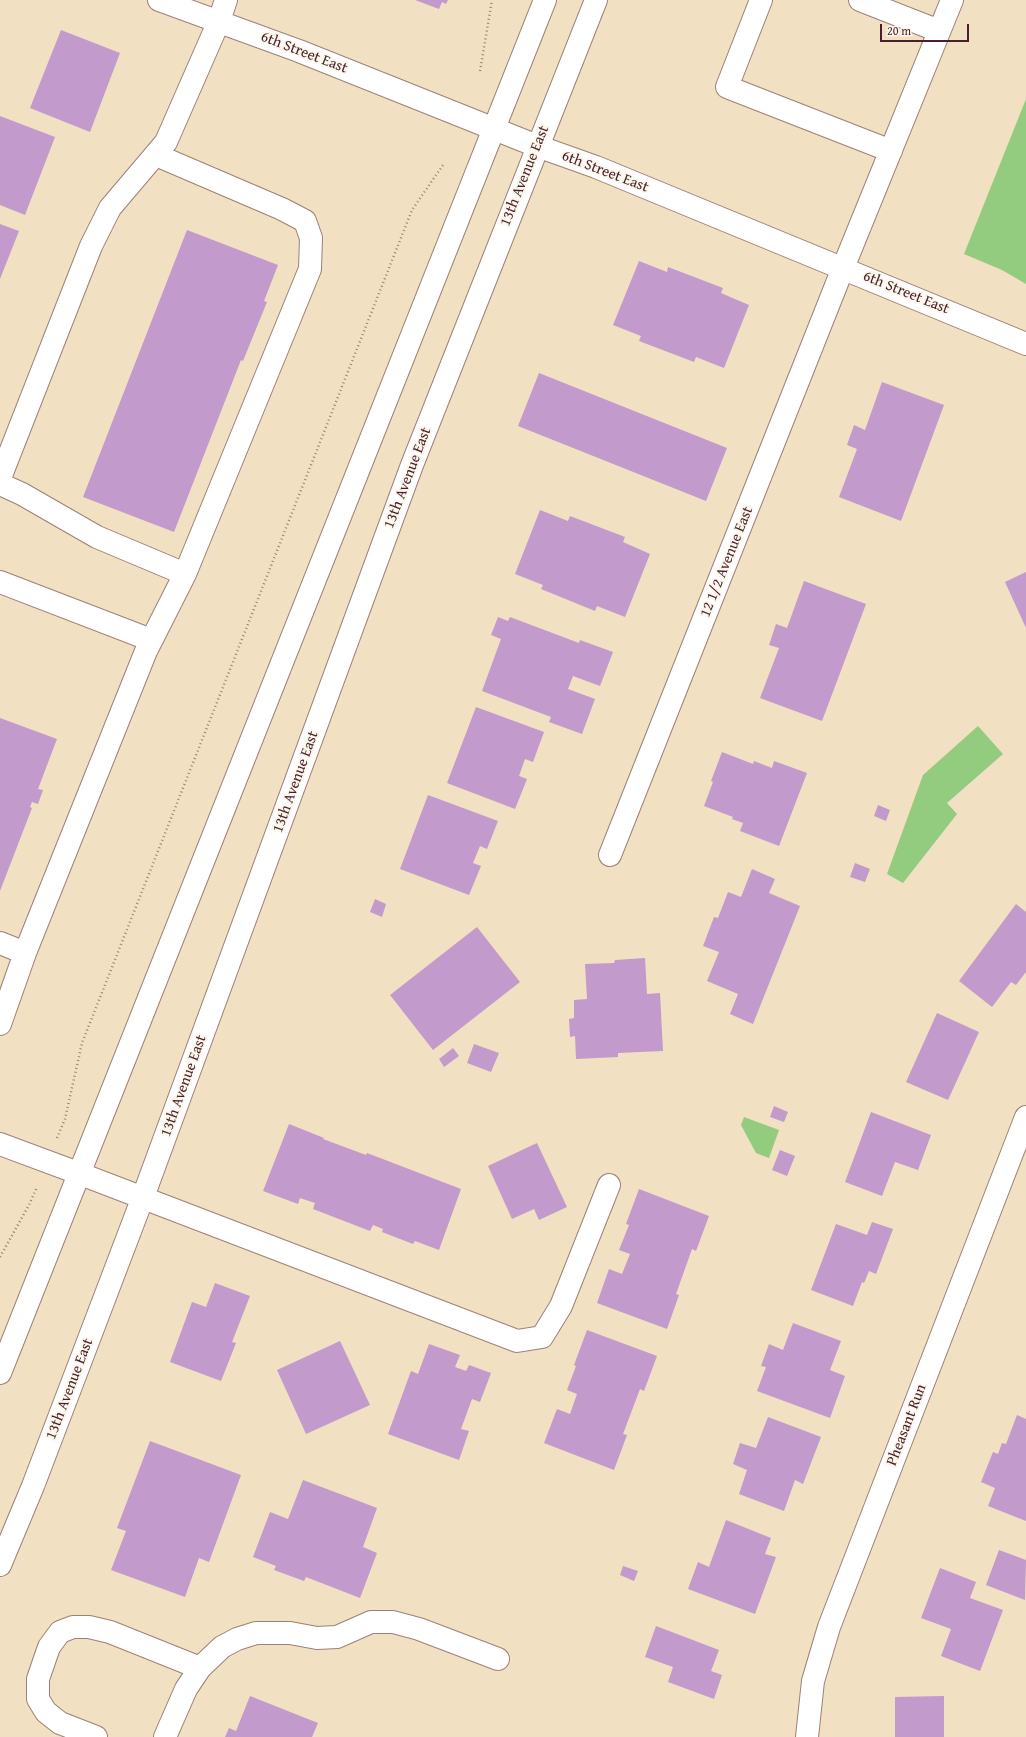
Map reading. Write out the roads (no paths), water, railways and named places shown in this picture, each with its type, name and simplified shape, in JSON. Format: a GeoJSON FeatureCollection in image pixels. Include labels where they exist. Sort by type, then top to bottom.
{"type":"FeatureCollection","features":[{"type":"Feature","properties":{"kind":"main road","name":"6th Street East"},"geometry":{"type":"LineString","coordinates":[[159,0],[299,51],[537,146],[603,170],[1026,344]]}},
{"type":"Feature","properties":{"kind":"main road"},"geometry":{"type":"LineString","coordinates":[[0,478],[94,240],[110,208],[166,142],[220,21],[226,0]]}},
{"type":"Feature","properties":{"kind":"main road"},"geometry":{"type":"LineString","coordinates":[[0,1373],[78,1172],[545,0]]}},
{"type":"Feature","properties":{"kind":"main road","name":"13th Avenue East"},"geometry":{"type":"LineString","coordinates":[[0,1565],[33,1486],[143,1197],[412,465],[596,0]]}},
{"type":"Feature","properties":{"kind":"main road"},"geometry":{"type":"LineString","coordinates":[[761,0],[727,87],[891,151]]}},
{"type":"Feature","properties":{"kind":"main road"},"geometry":{"type":"LineString","coordinates":[[860,0],[939,31]]}},
{"type":"Feature","properties":{"kind":"main road","name":"12 1/2 Avenue East"},"geometry":{"type":"LineString","coordinates":[[610,855],[843,268],[952,0]]}},
{"type":"Feature","properties":{"kind":"main road"},"geometry":{"type":"LineString","coordinates":[[0,1024],[25,954],[151,640],[185,574],[310,269],[311,238],[305,221],[282,209],[156,155]]}},
{"type":"Feature","properties":{"kind":"main road"},"geometry":{"type":"LineString","coordinates":[[0,484],[22,494],[96,537],[185,574]]}},
{"type":"Feature","properties":{"kind":"main road"},"geometry":{"type":"LineString","coordinates":[[0,582],[151,640]]}},
{"type":"Feature","properties":{"kind":"main road"},"geometry":{"type":"LineString","coordinates":[[0,943],[25,954]]}},
{"type":"Feature","properties":{"kind":"main road","name":"Pheasant Run"},"geometry":{"type":"LineString","coordinates":[[807,1737],[813,1681],[829,1627],[1026,1117]]}},
{"type":"Feature","properties":{"kind":"main road"},"geometry":{"type":"LineString","coordinates":[[0,1144],[78,1172],[517,1341],[542,1336],[561,1306],[609,1184]]}},
{"type":"Feature","properties":{"kind":"main road"},"geometry":{"type":"LineString","coordinates":[[165,1737],[186,1689],[200,1668],[222,1647],[237,1639],[256,1633],[290,1633],[317,1638],[337,1637],[371,1622],[392,1622],[419,1629],[498,1659]]}},
{"type":"Feature","properties":{"kind":"main road"},"geometry":{"type":"LineString","coordinates":[[96,1737],[60,1722],[46,1712],[38,1699],[38,1680],[49,1647],[60,1632],[73,1627],[89,1627],[110,1632],[200,1668]]}}]}
